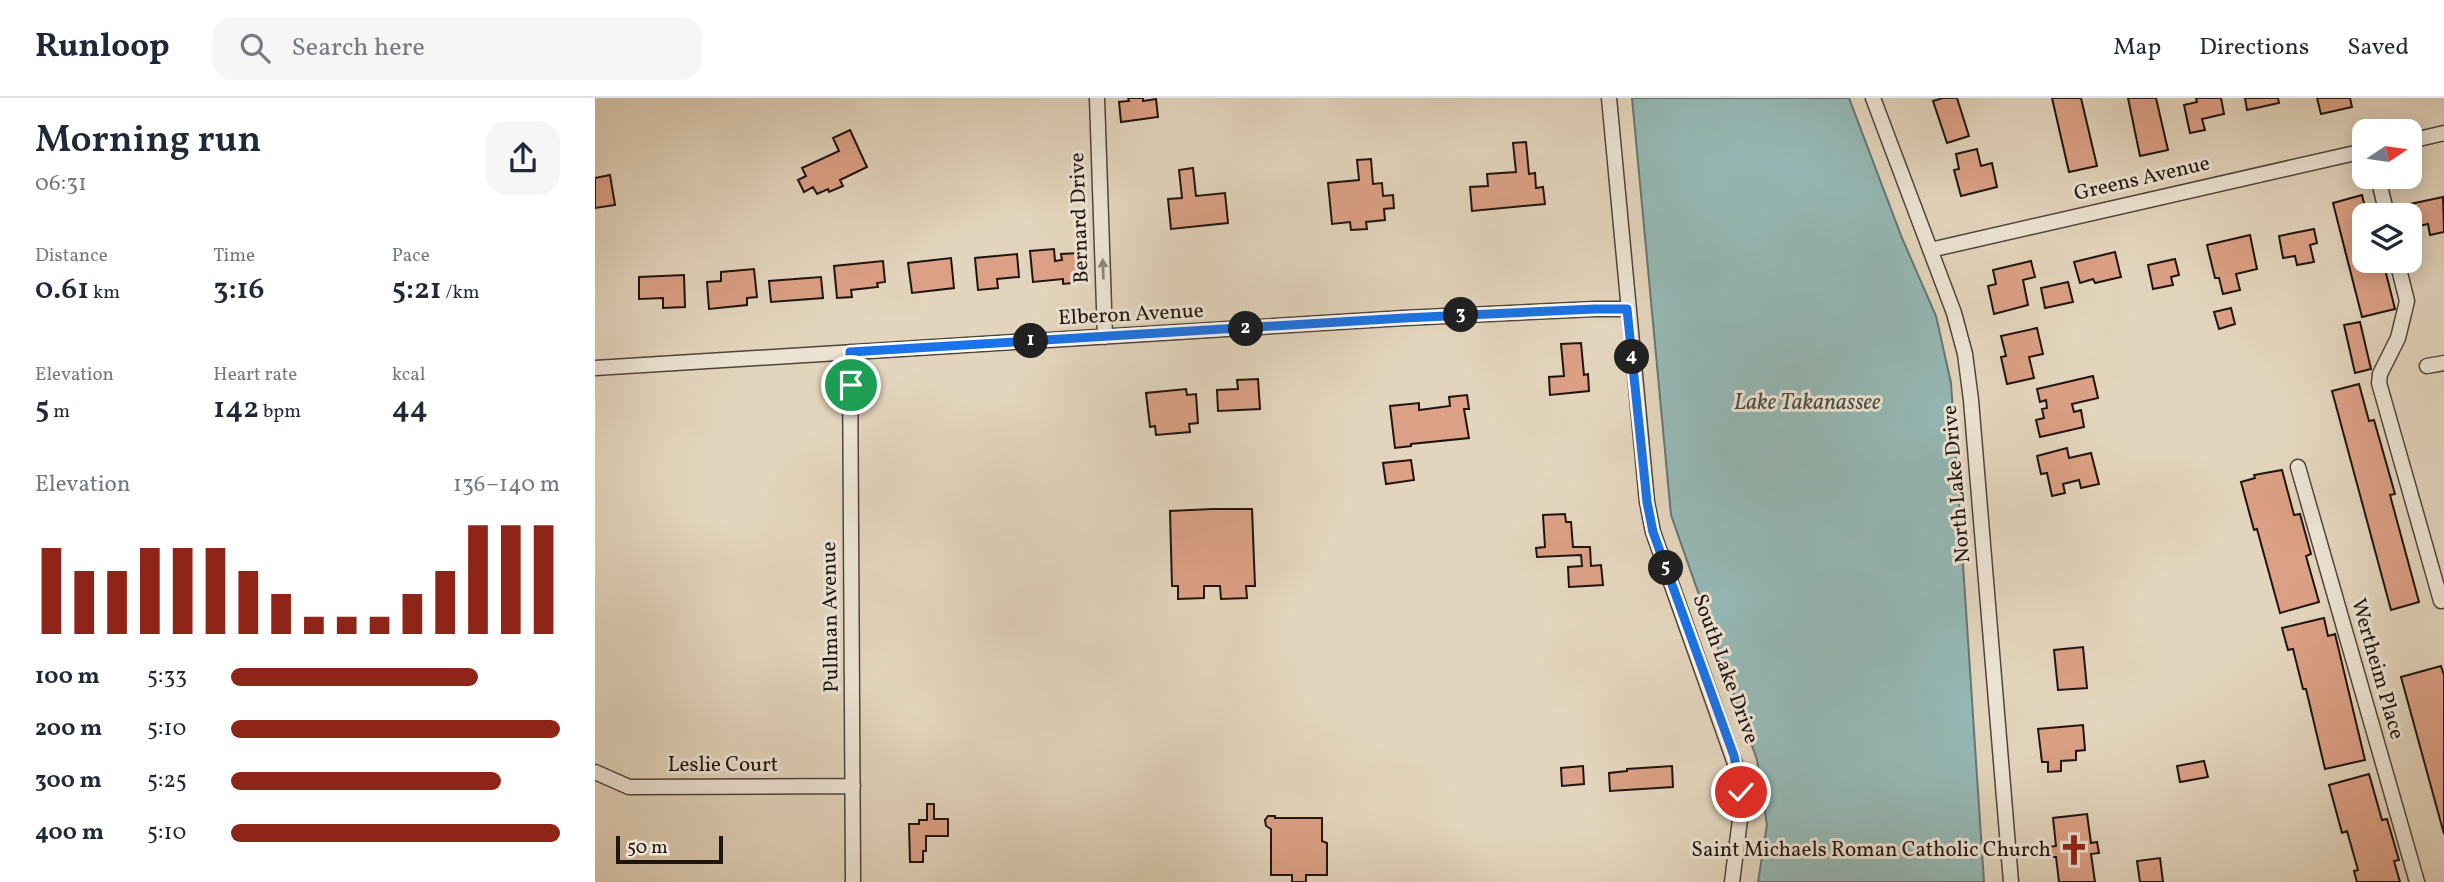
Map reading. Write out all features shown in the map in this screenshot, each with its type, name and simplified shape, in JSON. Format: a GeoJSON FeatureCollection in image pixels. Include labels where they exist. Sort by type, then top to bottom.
{"type":"FeatureCollection","features":[{"type":"Feature","properties":{"kind":"street","name":"Bernard Drive"},"geometry":{"type":"LineString","coordinates":[[1097,98],[1105,337]]}},
{"type":"Feature","properties":{"kind":"street","name":"South Lake Drive"},"geometry":{"type":"LineString","coordinates":[[1609,98],[1647,502],[1653,532],[1738,772],[1741,812],[1731,882]]}},
{"type":"Feature","properties":{"kind":"street","name":"North Lake Drive"},"geometry":{"type":"LineString","coordinates":[[1873,98],[1960,334],[1968,377],[2011,882]]}},
{"type":"Feature","properties":{"kind":"street"},"geometry":{"type":"LineString","coordinates":[[2422,138],[2444,133]]}},
{"type":"Feature","properties":{"kind":"street","name":"Greens Avenue"},"geometry":{"type":"LineString","coordinates":[[1930,250],[2352,155]]}},
{"type":"Feature","properties":{"kind":"street"},"geometry":{"type":"LineString","coordinates":[[2400,273],[2407,301],[2398,338],[2380,374],[2379,383],[2441,601]]}},
{"type":"Feature","properties":{"kind":"street","name":"Elberon Avenue"},"geometry":{"type":"LineString","coordinates":[[595,368],[1443,316],[1627,309]]}},
{"type":"Feature","properties":{"kind":"street","name":"Pullman Avenue"},"geometry":{"type":"LineString","coordinates":[[850,352],[853,882]]}},
{"type":"Feature","properties":{"kind":"street"},"geometry":{"type":"LineString","coordinates":[[2427,366],[2444,363]]}},
{"type":"Feature","properties":{"kind":"street","name":"Wertheim Place"},"geometry":{"type":"LineString","coordinates":[[2298,467],[2417,882]]}},
{"type":"Feature","properties":{"kind":"street","name":"Leslie Court"},"geometry":{"type":"LineString","coordinates":[[595,772],[629,787],[853,786]]}},
{"type":"Feature","properties":{"kind":"water","name":"Lake Takanassee"},"geometry":{"type":"Polygon","coordinates":[[[1632,98],[1849,98],[1902,238],[1936,316],[1951,383],[1984,882],[1758,882],[1767,825],[1757,760],[1671,515],[1632,98]]]}},
{"type":"Feature","properties":{"kind":"building"},"geometry":{"type":"Polygon","coordinates":[[[1128,98],[1143,98],[1143,101],[1156,99],[1158,117],[1121,122],[1119,102],[1129,101],[1128,98]]]}},
{"type":"Feature","properties":{"kind":"building"},"geometry":{"type":"Polygon","coordinates":[[[1957,98],[1969,136],[1947,143],[1933,101],[1957,98]]]}},
{"type":"Feature","properties":{"kind":"building"},"geometry":{"type":"Polygon","coordinates":[[[2052,98],[2081,98],[2097,166],[2069,172],[2052,98]]]}},
{"type":"Feature","properties":{"kind":"building"},"geometry":{"type":"Polygon","coordinates":[[[2128,98],[2156,98],[2168,150],[2140,156],[2128,98]]]}},
{"type":"Feature","properties":{"kind":"building"},"geometry":{"type":"Polygon","coordinates":[[[2196,98],[2221,98],[2224,114],[2202,119],[2205,130],[2190,133],[2184,105],[2197,102],[2196,98]]]}},
{"type":"Feature","properties":{"kind":"building"},"geometry":{"type":"Polygon","coordinates":[[[2245,98],[2278,98],[2279,103],[2247,110],[2245,98]]]}},
{"type":"Feature","properties":{"kind":"building"},"geometry":{"type":"Polygon","coordinates":[[[2317,98],[2350,98],[2352,107],[2321,114],[2317,98]]]}},
{"type":"Feature","properties":{"kind":"building"},"geometry":{"type":"Polygon","coordinates":[[[850,130],[867,167],[840,180],[843,186],[829,192],[828,189],[817,194],[813,187],[804,192],[798,180],[806,176],[802,168],[839,151],[833,138],[850,130]]]}},
{"type":"Feature","properties":{"kind":"building"},"geometry":{"type":"Polygon","coordinates":[[[1526,142],[1529,174],[1535,173],[1536,188],[1543,187],[1545,204],[1472,211],[1470,187],[1488,186],[1487,174],[1516,172],[1513,143],[1526,142]]]}},
{"type":"Feature","properties":{"kind":"building"},"geometry":{"type":"Polygon","coordinates":[[[1977,149],[1981,166],[1992,163],[1997,187],[1961,196],[1954,170],[1959,169],[1956,154],[1977,149]]]}},
{"type":"Feature","properties":{"kind":"building"},"geometry":{"type":"Polygon","coordinates":[[[1371,159],[1373,184],[1382,183],[1383,196],[1393,195],[1394,208],[1384,209],[1385,220],[1366,222],[1367,229],[1351,230],[1350,222],[1332,224],[1328,183],[1359,180],[1357,160],[1371,159]]]}},
{"type":"Feature","properties":{"kind":"building"},"geometry":{"type":"Polygon","coordinates":[[[1193,168],[1196,196],[1225,193],[1228,223],[1171,229],[1168,199],[1182,198],[1179,170],[1193,168]]]}},
{"type":"Feature","properties":{"kind":"building"},"geometry":{"type":"Polygon","coordinates":[[[610,175],[615,205],[595,208],[595,178],[610,175]]]}},
{"type":"Feature","properties":{"kind":"building"},"geometry":{"type":"Polygon","coordinates":[[[2362,195],[2364,203],[2352,203],[2352,273],[2386,273],[2395,309],[2362,317],[2333,203],[2362,195]]]}},
{"type":"Feature","properties":{"kind":"building"},"geometry":{"type":"Polygon","coordinates":[[[2443,197],[2444,232],[2430,235],[2428,224],[2422,225],[2422,203],[2415,203],[2443,197]]]}},
{"type":"Feature","properties":{"kind":"building"},"geometry":{"type":"Polygon","coordinates":[[[2314,229],[2317,243],[2310,245],[2314,262],[2297,265],[2295,256],[2283,258],[2279,236],[2314,229]]]}},
{"type":"Feature","properties":{"kind":"building"},"geometry":{"type":"Polygon","coordinates":[[[2250,235],[2257,269],[2236,274],[2240,290],[2223,294],[2219,278],[2215,278],[2207,245],[2250,235]]]}},
{"type":"Feature","properties":{"kind":"building"},"geometry":{"type":"Polygon","coordinates":[[[1054,249],[1055,261],[1062,260],[1061,254],[1079,253],[1082,282],[1063,284],[1063,279],[1033,282],[1030,251],[1054,249]]]}},
{"type":"Feature","properties":{"kind":"building"},"geometry":{"type":"Polygon","coordinates":[[[2115,252],[2121,277],[2095,283],[2093,279],[2080,283],[2074,262],[2115,252]]]}},
{"type":"Feature","properties":{"kind":"building"},"geometry":{"type":"Polygon","coordinates":[[[1017,254],[1019,277],[997,279],[998,288],[978,290],[975,258],[1017,254]]]}},
{"type":"Feature","properties":{"kind":"building"},"geometry":{"type":"Polygon","coordinates":[[[951,258],[954,288],[912,293],[908,263],[951,258]]]}},
{"type":"Feature","properties":{"kind":"building"},"geometry":{"type":"Polygon","coordinates":[[[2175,259],[2179,275],[2171,277],[2173,285],[2153,289],[2148,265],[2175,259]]]}},
{"type":"Feature","properties":{"kind":"building"},"geometry":{"type":"Polygon","coordinates":[[[883,261],[885,282],[877,283],[878,287],[851,290],[852,297],[837,298],[834,266],[883,261]]]}},
{"type":"Feature","properties":{"kind":"building"},"geometry":{"type":"Polygon","coordinates":[[[2031,261],[2035,277],[2023,280],[2028,305],[1994,314],[1988,286],[1996,284],[1993,270],[2031,261]]]}},
{"type":"Feature","properties":{"kind":"building"},"geometry":{"type":"Polygon","coordinates":[[[754,269],[757,297],[747,298],[747,305],[709,309],[707,282],[721,281],[721,272],[754,269]]]}},
{"type":"Feature","properties":{"kind":"building"},"geometry":{"type":"Polygon","coordinates":[[[684,275],[685,307],[663,308],[663,298],[639,299],[639,277],[684,275]]]}},
{"type":"Feature","properties":{"kind":"building"},"geometry":{"type":"Polygon","coordinates":[[[821,277],[823,298],[771,302],[769,281],[821,277]]]}},
{"type":"Feature","properties":{"kind":"building"},"geometry":{"type":"Polygon","coordinates":[[[2068,282],[2073,302],[2045,308],[2041,288],[2068,282]]]}},
{"type":"Feature","properties":{"kind":"building"},"geometry":{"type":"Polygon","coordinates":[[[2231,308],[2235,324],[2219,329],[2214,312],[2231,308]]]}},
{"type":"Feature","properties":{"kind":"building"},"geometry":{"type":"Polygon","coordinates":[[[2360,322],[2371,369],[2355,373],[2344,325],[2360,322]]]}},
{"type":"Feature","properties":{"kind":"building"},"geometry":{"type":"Polygon","coordinates":[[[2037,328],[2043,354],[2029,357],[2034,378],[2007,384],[2001,357],[2006,356],[2001,336],[2037,328]]]}},
{"type":"Feature","properties":{"kind":"building"},"geometry":{"type":"Polygon","coordinates":[[[1581,343],[1584,375],[1588,374],[1589,391],[1550,395],[1549,377],[1564,376],[1561,344],[1581,343]]]}},
{"type":"Feature","properties":{"kind":"building"},"geometry":{"type":"Polygon","coordinates":[[[2093,376],[2098,398],[2072,404],[2074,412],[2081,410],[2084,427],[2040,437],[2036,420],[2044,418],[2042,409],[2047,408],[2046,400],[2040,402],[2037,389],[2093,376]]]}},
{"type":"Feature","properties":{"kind":"building"},"geometry":{"type":"Polygon","coordinates":[[[1258,379],[1260,409],[1218,411],[1217,390],[1238,389],[1237,380],[1258,379]]]}},
{"type":"Feature","properties":{"kind":"building"},"geometry":{"type":"Polygon","coordinates":[[[2359,384],[2369,421],[2374,420],[2395,494],[2390,495],[2419,602],[2391,610],[2332,391],[2359,384]]]}},
{"type":"Feature","properties":{"kind":"building"},"geometry":{"type":"Polygon","coordinates":[[[1186,389],[1187,395],[1196,394],[1198,423],[1189,424],[1190,432],[1156,435],[1155,426],[1150,427],[1146,393],[1186,389]]]}},
{"type":"Feature","properties":{"kind":"building"},"geometry":{"type":"Polygon","coordinates":[[[1467,395],[1469,409],[1464,409],[1469,438],[1395,448],[1390,406],[1419,403],[1419,410],[1450,406],[1449,397],[1467,395]]]}},
{"type":"Feature","properties":{"kind":"building"},"geometry":{"type":"Polygon","coordinates":[[[2067,448],[2069,458],[2091,453],[2099,484],[2081,488],[2079,480],[2063,484],[2065,493],[2052,496],[2047,473],[2041,474],[2037,456],[2067,448]]]}},
{"type":"Feature","properties":{"kind":"building"},"geometry":{"type":"Polygon","coordinates":[[[1411,460],[1414,480],[1386,484],[1383,463],[1411,460]]]}},
{"type":"Feature","properties":{"kind":"building"},"geometry":{"type":"Polygon","coordinates":[[[2282,470],[2294,515],[2300,514],[2311,554],[2306,556],[2319,602],[2280,613],[2241,482],[2255,478],[2254,475],[2282,470]]]}},
{"type":"Feature","properties":{"kind":"building"},"geometry":{"type":"Polygon","coordinates":[[[1252,509],[1255,586],[1246,586],[1247,598],[1221,599],[1220,586],[1204,586],[1204,598],[1178,599],[1178,586],[1172,586],[1170,511],[1252,509]]]}},
{"type":"Feature","properties":{"kind":"building"},"geometry":{"type":"Polygon","coordinates":[[[1565,514],[1566,522],[1571,522],[1573,547],[1590,547],[1591,566],[1601,565],[1603,585],[1569,587],[1568,567],[1582,566],[1581,555],[1537,557],[1536,548],[1545,547],[1543,515],[1565,514]]]}},
{"type":"Feature","properties":{"kind":"building"},"geometry":{"type":"Polygon","coordinates":[[[2324,618],[2328,636],[2335,634],[2365,760],[2325,769],[2306,689],[2303,689],[2293,649],[2288,650],[2282,628],[2324,618]]]}},
{"type":"Feature","properties":{"kind":"building"},"geometry":{"type":"Polygon","coordinates":[[[2083,647],[2087,688],[2058,690],[2054,650],[2083,647]]]}},
{"type":"Feature","properties":{"kind":"building"},"geometry":{"type":"Polygon","coordinates":[[[2441,666],[2444,675],[2444,834],[2401,677],[2441,666]]]}},
{"type":"Feature","properties":{"kind":"building"},"geometry":{"type":"Polygon","coordinates":[[[2083,725],[2085,750],[2076,751],[2076,760],[2061,761],[2061,771],[2048,772],[2048,762],[2042,762],[2038,729],[2083,725]]]}},
{"type":"Feature","properties":{"kind":"building"},"geometry":{"type":"Polygon","coordinates":[[[2204,761],[2208,777],[2180,782],[2177,766],[2204,761]]]}},
{"type":"Feature","properties":{"kind":"building"},"geometry":{"type":"Polygon","coordinates":[[[1583,766],[1584,784],[1562,786],[1561,768],[1583,766]]]}},
{"type":"Feature","properties":{"kind":"building"},"geometry":{"type":"Polygon","coordinates":[[[1672,766],[1673,787],[1610,791],[1609,773],[1672,766]]]}},
{"type":"Feature","properties":{"kind":"building"},"geometry":{"type":"Polygon","coordinates":[[[2369,774],[2382,820],[2387,819],[2399,860],[2394,861],[2400,882],[2357,882],[2354,871],[2358,870],[2347,831],[2342,833],[2329,785],[2369,774]]]}},
{"type":"Feature","properties":{"kind":"building"},"geometry":{"type":"Polygon","coordinates":[[[927,804],[934,804],[934,819],[948,819],[948,836],[926,836],[923,862],[910,862],[909,824],[919,824],[919,820],[927,820],[927,804]]]}},
{"type":"Feature","properties":{"kind":"building","name":"Saint Michaels Roman Catholic Church"},"geometry":{"type":"Polygon","coordinates":[[[2087,814],[2091,843],[2097,842],[2099,853],[2091,854],[2095,882],[2059,882],[2056,857],[2051,857],[2049,847],[2056,846],[2053,818],[2087,814]]]}},
{"type":"Feature","properties":{"kind":"building"},"geometry":{"type":"Polygon","coordinates":[[[1268,816],[1322,818],[1322,841],[1327,843],[1327,875],[1306,875],[1306,882],[1292,882],[1292,875],[1271,875],[1271,829],[1266,826],[1265,820],[1268,816]]]}},
{"type":"Feature","properties":{"kind":"building"},"geometry":{"type":"Polygon","coordinates":[[[2160,858],[2163,882],[2140,882],[2137,861],[2160,858]]]}},
{"type":"Feature","properties":{"kind":"place","name":"Saint Michaels Roman Catholic Church"},"geometry":{"type":"Point","coordinates":[2074,850]}},
{"type":"Feature","properties":{"kind":"route"},"geometry":{"type":"LineString","coordinates":[[851,385],[850,352],[1404,318],[1627,309],[1647,502],[1653,532],[1734,756],[1741,792]]}}]}
